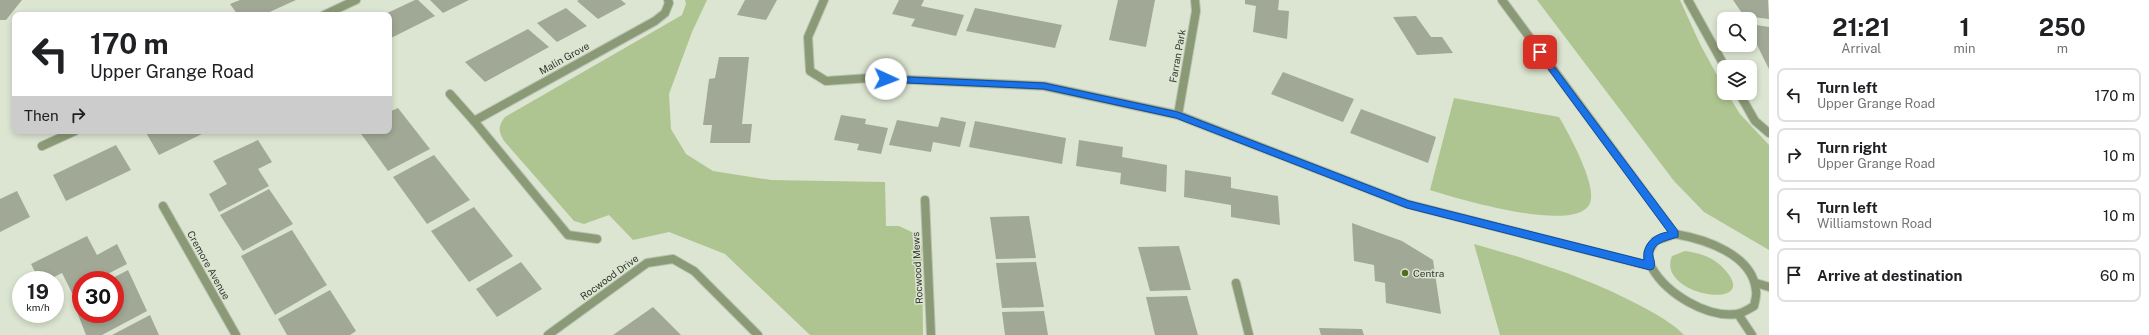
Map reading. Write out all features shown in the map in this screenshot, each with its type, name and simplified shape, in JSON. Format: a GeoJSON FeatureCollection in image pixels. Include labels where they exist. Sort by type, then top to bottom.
{"type":"FeatureCollection","features":[{"type":"Feature","properties":{"kind":"street"},"geometry":{"type":"LineString","coordinates":[[330,12],[356,0]]}},
{"type":"Feature","properties":{"kind":"street","name":"Malin Grove"},"geometry":{"type":"LineString","coordinates":[[474,121],[648,25],[665,13],[669,3],[668,0]]}},
{"type":"Feature","properties":{"kind":"street"},"geometry":{"type":"LineString","coordinates":[[824,0],[808,37],[810,70],[826,81],[870,78],[1044,86],[1178,115],[1407,204],[1650,266]]}},
{"type":"Feature","properties":{"kind":"street","name":"Farran Park"},"geometry":{"type":"LineString","coordinates":[[1178,115],[1196,11],[1195,0]]}},
{"type":"Feature","properties":{"kind":"street"},"geometry":{"type":"LineString","coordinates":[[1502,0],[1675,234]]}},
{"type":"Feature","properties":{"kind":"street"},"geometry":{"type":"LineString","coordinates":[[1688,0],[1721,60]]}},
{"type":"Feature","properties":{"kind":"street"},"geometry":{"type":"LineString","coordinates":[[450,94],[568,235],[597,239]]}},
{"type":"Feature","properties":{"kind":"street"},"geometry":{"type":"LineString","coordinates":[[1743,100],[1755,121],[1769,133]]}},
{"type":"Feature","properties":{"kind":"street"},"geometry":{"type":"LineString","coordinates":[[42,146],[69,134]]}},
{"type":"Feature","properties":{"kind":"street","name":"Rocwood Mews"},"geometry":{"type":"LineString","coordinates":[[925,200],[931,335]]}},
{"type":"Feature","properties":{"kind":"street","name":"Cremore Avenue"},"geometry":{"type":"LineString","coordinates":[[163,206],[236,335]]}},
{"type":"Feature","properties":{"kind":"street"},"geometry":{"type":"LineString","coordinates":[[1675,234],[1702,239],[1720,247],[1737,259],[1750,272],[1756,282],[1758,296],[1754,306],[1738,314],[1702,309],[1682,300],[1666,287],[1650,266],[1648,253],[1652,243],[1662,236],[1675,234]]}},
{"type":"Feature","properties":{"kind":"street","name":"Rocwood Drive"},"geometry":{"type":"LineString","coordinates":[[548,335],[647,263],[672,259],[694,272],[758,335]]}},
{"type":"Feature","properties":{"kind":"street"},"geometry":{"type":"LineString","coordinates":[[1756,282],[1769,286]]}},
{"type":"Feature","properties":{"kind":"street"},"geometry":{"type":"LineString","coordinates":[[1236,283],[1249,335]]}},
{"type":"Feature","properties":{"kind":"street"},"geometry":{"type":"LineString","coordinates":[[1738,314],[1752,335]]}},
{"type":"Feature","properties":{"kind":"green space"},"geometry":{"type":"Polygon","coordinates":[[[685,0],[707,0],[692,32],[669,94],[671,129],[686,154],[713,171],[771,180],[885,182],[886,226],[899,226],[916,234],[922,247],[923,335],[810,335],[725,254],[669,232],[633,240],[609,215],[584,224],[574,221],[504,141],[500,129],[501,123],[505,117],[682,15],[686,4],[685,0]]]}},
{"type":"Feature","properties":{"kind":"green space"},"geometry":{"type":"Polygon","coordinates":[[[1537,0],[1680,0],[1700,44],[1717,75],[1717,100],[1731,100],[1740,114],[1769,145],[1769,250],[1704,212],[1674,181],[1537,0]]]}},
{"type":"Feature","properties":{"kind":"green space"},"geometry":{"type":"Polygon","coordinates":[[[1454,98],[1559,117],[1586,172],[1590,184],[1590,203],[1580,212],[1563,216],[1540,215],[1514,212],[1430,190],[1454,98]]]}},
{"type":"Feature","properties":{"kind":"green space"},"geometry":{"type":"Polygon","coordinates":[[[1474,244],[1538,263],[1599,286],[1657,315],[1674,326],[1684,335],[1500,335],[1474,244]]]}},
{"type":"Feature","properties":{"kind":"green space"},"geometry":{"type":"Polygon","coordinates":[[[1685,251],[1697,253],[1717,262],[1725,270],[1733,283],[1730,291],[1720,295],[1706,294],[1691,289],[1678,281],[1671,270],[1672,256],[1685,251]]]}},
{"type":"Feature","properties":{"kind":"building"},"geometry":{"type":"Polygon","coordinates":[[[0,0],[22,0],[6,20],[0,20],[0,0]]]}},
{"type":"Feature","properties":{"kind":"building"},"geometry":{"type":"Polygon","coordinates":[[[240,0],[296,0],[270,12],[236,12],[230,4],[240,0]]]}},
{"type":"Feature","properties":{"kind":"building"},"geometry":{"type":"Polygon","coordinates":[[[418,0],[435,16],[392,38],[392,12],[389,12],[418,0]]]}},
{"type":"Feature","properties":{"kind":"building"},"geometry":{"type":"Polygon","coordinates":[[[430,0],[469,0],[443,13],[430,0]]]}},
{"type":"Feature","properties":{"kind":"building"},"geometry":{"type":"Polygon","coordinates":[[[621,0],[626,4],[598,19],[577,1],[621,0]]]}},
{"type":"Feature","properties":{"kind":"building"},"geometry":{"type":"Polygon","coordinates":[[[745,0],[777,0],[766,20],[737,15],[745,0]]]}},
{"type":"Feature","properties":{"kind":"building"},"geometry":{"type":"Polygon","coordinates":[[[899,0],[924,0],[921,6],[964,15],[956,36],[911,26],[915,19],[892,14],[899,0]]]}},
{"type":"Feature","properties":{"kind":"building"},"geometry":{"type":"Polygon","coordinates":[[[1118,0],[1155,0],[1146,47],[1109,40],[1118,0]]]}},
{"type":"Feature","properties":{"kind":"building"},"geometry":{"type":"Polygon","coordinates":[[[1245,0],[1279,0],[1278,10],[1289,11],[1287,39],[1253,32],[1256,6],[1245,4],[1245,0]]]}},
{"type":"Feature","properties":{"kind":"building"},"geometry":{"type":"Polygon","coordinates":[[[1733,0],[1768,0],[1769,19],[1757,18],[1757,12],[1741,12],[1733,0]]]}},
{"type":"Feature","properties":{"kind":"building"},"geometry":{"type":"Polygon","coordinates":[[[566,8],[587,26],[557,42],[537,23],[566,8]]]}},
{"type":"Feature","properties":{"kind":"building"},"geometry":{"type":"Polygon","coordinates":[[[975,8],[1062,25],[1055,48],[966,31],[975,8]]]}},
{"type":"Feature","properties":{"kind":"building"},"geometry":{"type":"Polygon","coordinates":[[[1416,16],[1431,37],[1442,37],[1453,53],[1417,55],[1393,17],[1416,16]]]}},
{"type":"Feature","properties":{"kind":"building"},"geometry":{"type":"Polygon","coordinates":[[[1757,25],[1769,27],[1769,69],[1757,45],[1757,25]]]}},
{"type":"Feature","properties":{"kind":"building"},"geometry":{"type":"Polygon","coordinates":[[[528,29],[549,47],[485,82],[465,62],[528,29]]]}},
{"type":"Feature","properties":{"kind":"building"},"geometry":{"type":"Polygon","coordinates":[[[719,57],[749,57],[742,124],[752,124],[750,143],[710,143],[712,125],[703,125],[709,79],[715,78],[719,57]]]}},
{"type":"Feature","properties":{"kind":"building"},"geometry":{"type":"Polygon","coordinates":[[[1283,72],[1354,99],[1343,122],[1271,94],[1283,72]]]}},
{"type":"Feature","properties":{"kind":"building"},"geometry":{"type":"Polygon","coordinates":[[[398,108],[430,149],[388,171],[361,134],[392,134],[392,111],[398,108]]]}},
{"type":"Feature","properties":{"kind":"building"},"geometry":{"type":"Polygon","coordinates":[[[1361,109],[1436,137],[1428,163],[1350,133],[1361,109]]]}},
{"type":"Feature","properties":{"kind":"building"},"geometry":{"type":"Polygon","coordinates":[[[841,115],[866,119],[865,124],[888,128],[881,154],[857,150],[859,144],[834,140],[841,115]]]}},
{"type":"Feature","properties":{"kind":"building"},"geometry":{"type":"Polygon","coordinates":[[[941,117],[966,122],[960,147],[933,142],[931,152],[889,145],[897,120],[938,127],[941,117]]]}},
{"type":"Feature","properties":{"kind":"building"},"geometry":{"type":"Polygon","coordinates":[[[975,121],[1066,138],[1062,164],[969,147],[975,121]]]}},
{"type":"Feature","properties":{"kind":"building"},"geometry":{"type":"Polygon","coordinates":[[[147,134],[202,134],[159,155],[147,134]]]}},
{"type":"Feature","properties":{"kind":"building"},"geometry":{"type":"Polygon","coordinates":[[[258,140],[272,162],[258,169],[269,186],[219,212],[209,194],[227,184],[213,161],[258,140]]]}},
{"type":"Feature","properties":{"kind":"building"},"geometry":{"type":"Polygon","coordinates":[[[1079,140],[1123,147],[1122,157],[1167,165],[1166,192],[1120,184],[1121,173],[1076,166],[1079,140]]]}},
{"type":"Feature","properties":{"kind":"building"},"geometry":{"type":"Polygon","coordinates":[[[116,145],[131,170],[66,201],[53,175],[116,145]]]}},
{"type":"Feature","properties":{"kind":"building"},"geometry":{"type":"Polygon","coordinates":[[[434,155],[470,200],[427,224],[393,177],[434,155]]]}},
{"type":"Feature","properties":{"kind":"building"},"geometry":{"type":"Polygon","coordinates":[[[1185,170],[1231,177],[1231,188],[1278,196],[1280,225],[1231,217],[1231,205],[1184,197],[1185,170]]]}},
{"type":"Feature","properties":{"kind":"building"},"geometry":{"type":"Polygon","coordinates":[[[269,189],[293,224],[243,251],[220,215],[269,189]]]}},
{"type":"Feature","properties":{"kind":"building"},"geometry":{"type":"Polygon","coordinates":[[[17,191],[30,217],[0,232],[0,199],[17,191]]]}},
{"type":"Feature","properties":{"kind":"building"},"geometry":{"type":"Polygon","coordinates":[[[474,207],[513,256],[469,282],[431,231],[474,207]]]}},
{"type":"Feature","properties":{"kind":"building"},"geometry":{"type":"Polygon","coordinates":[[[1029,216],[1036,258],[996,259],[990,217],[1029,216]]]}},
{"type":"Feature","properties":{"kind":"building","name":"Centra"},"geometry":{"type":"Polygon","coordinates":[[[1352,223],[1402,241],[1433,260],[1441,314],[1386,303],[1385,283],[1375,281],[1374,265],[1354,261],[1352,223]]]}},
{"type":"Feature","properties":{"kind":"building"},"geometry":{"type":"Polygon","coordinates":[[[292,230],[327,285],[275,315],[241,256],[292,230]]]}},
{"type":"Feature","properties":{"kind":"building"},"geometry":{"type":"Polygon","coordinates":[[[87,236],[97,255],[117,244],[127,264],[113,271],[72,271],[72,293],[64,277],[64,271],[34,271],[31,264],[87,236]]]}},
{"type":"Feature","properties":{"kind":"building"},"geometry":{"type":"Polygon","coordinates":[[[1179,246],[1191,290],[1150,291],[1138,247],[1179,246]]]}},
{"type":"Feature","properties":{"kind":"building"},"geometry":{"type":"Polygon","coordinates":[[[521,262],[542,289],[497,317],[476,289],[521,262]]]}},
{"type":"Feature","properties":{"kind":"building"},"geometry":{"type":"Polygon","coordinates":[[[1036,262],[1044,307],[1002,308],[996,263],[1036,262]]]}},
{"type":"Feature","properties":{"kind":"building"},"geometry":{"type":"Polygon","coordinates":[[[128,270],[147,311],[102,335],[86,335],[81,323],[124,323],[124,272],[128,270]]]}},
{"type":"Feature","properties":{"kind":"building"},"geometry":{"type":"Polygon","coordinates":[[[330,290],[356,331],[350,335],[287,335],[278,319],[330,290]]]}},
{"type":"Feature","properties":{"kind":"building"},"geometry":{"type":"Polygon","coordinates":[[[1187,296],[1198,335],[1155,335],[1146,297],[1187,296]]]}},
{"type":"Feature","properties":{"kind":"building"},"geometry":{"type":"Polygon","coordinates":[[[653,307],[681,335],[613,335],[653,307]]]}},
{"type":"Feature","properties":{"kind":"building"},"geometry":{"type":"Polygon","coordinates":[[[1044,311],[1048,335],[1005,335],[1002,312],[1044,311]]]}},
{"type":"Feature","properties":{"kind":"building"},"geometry":{"type":"Polygon","coordinates":[[[150,315],[159,335],[112,335],[150,315]]]}},
{"type":"Feature","properties":{"kind":"building"},"geometry":{"type":"Polygon","coordinates":[[[1319,328],[1362,329],[1364,335],[1321,335],[1319,328]]]}},
{"type":"Feature","properties":{"kind":"place","name":"Centra"},"geometry":{"type":"Point","coordinates":[1405,273]}},
{"type":"Feature","properties":{"kind":"route"},"geometry":{"type":"LineString","coordinates":[[886,79],[1044,86],[1178,115],[1407,204],[1650,266],[1648,253],[1652,243],[1662,236],[1675,234],[1616,158],[1540,52]]}}]}
